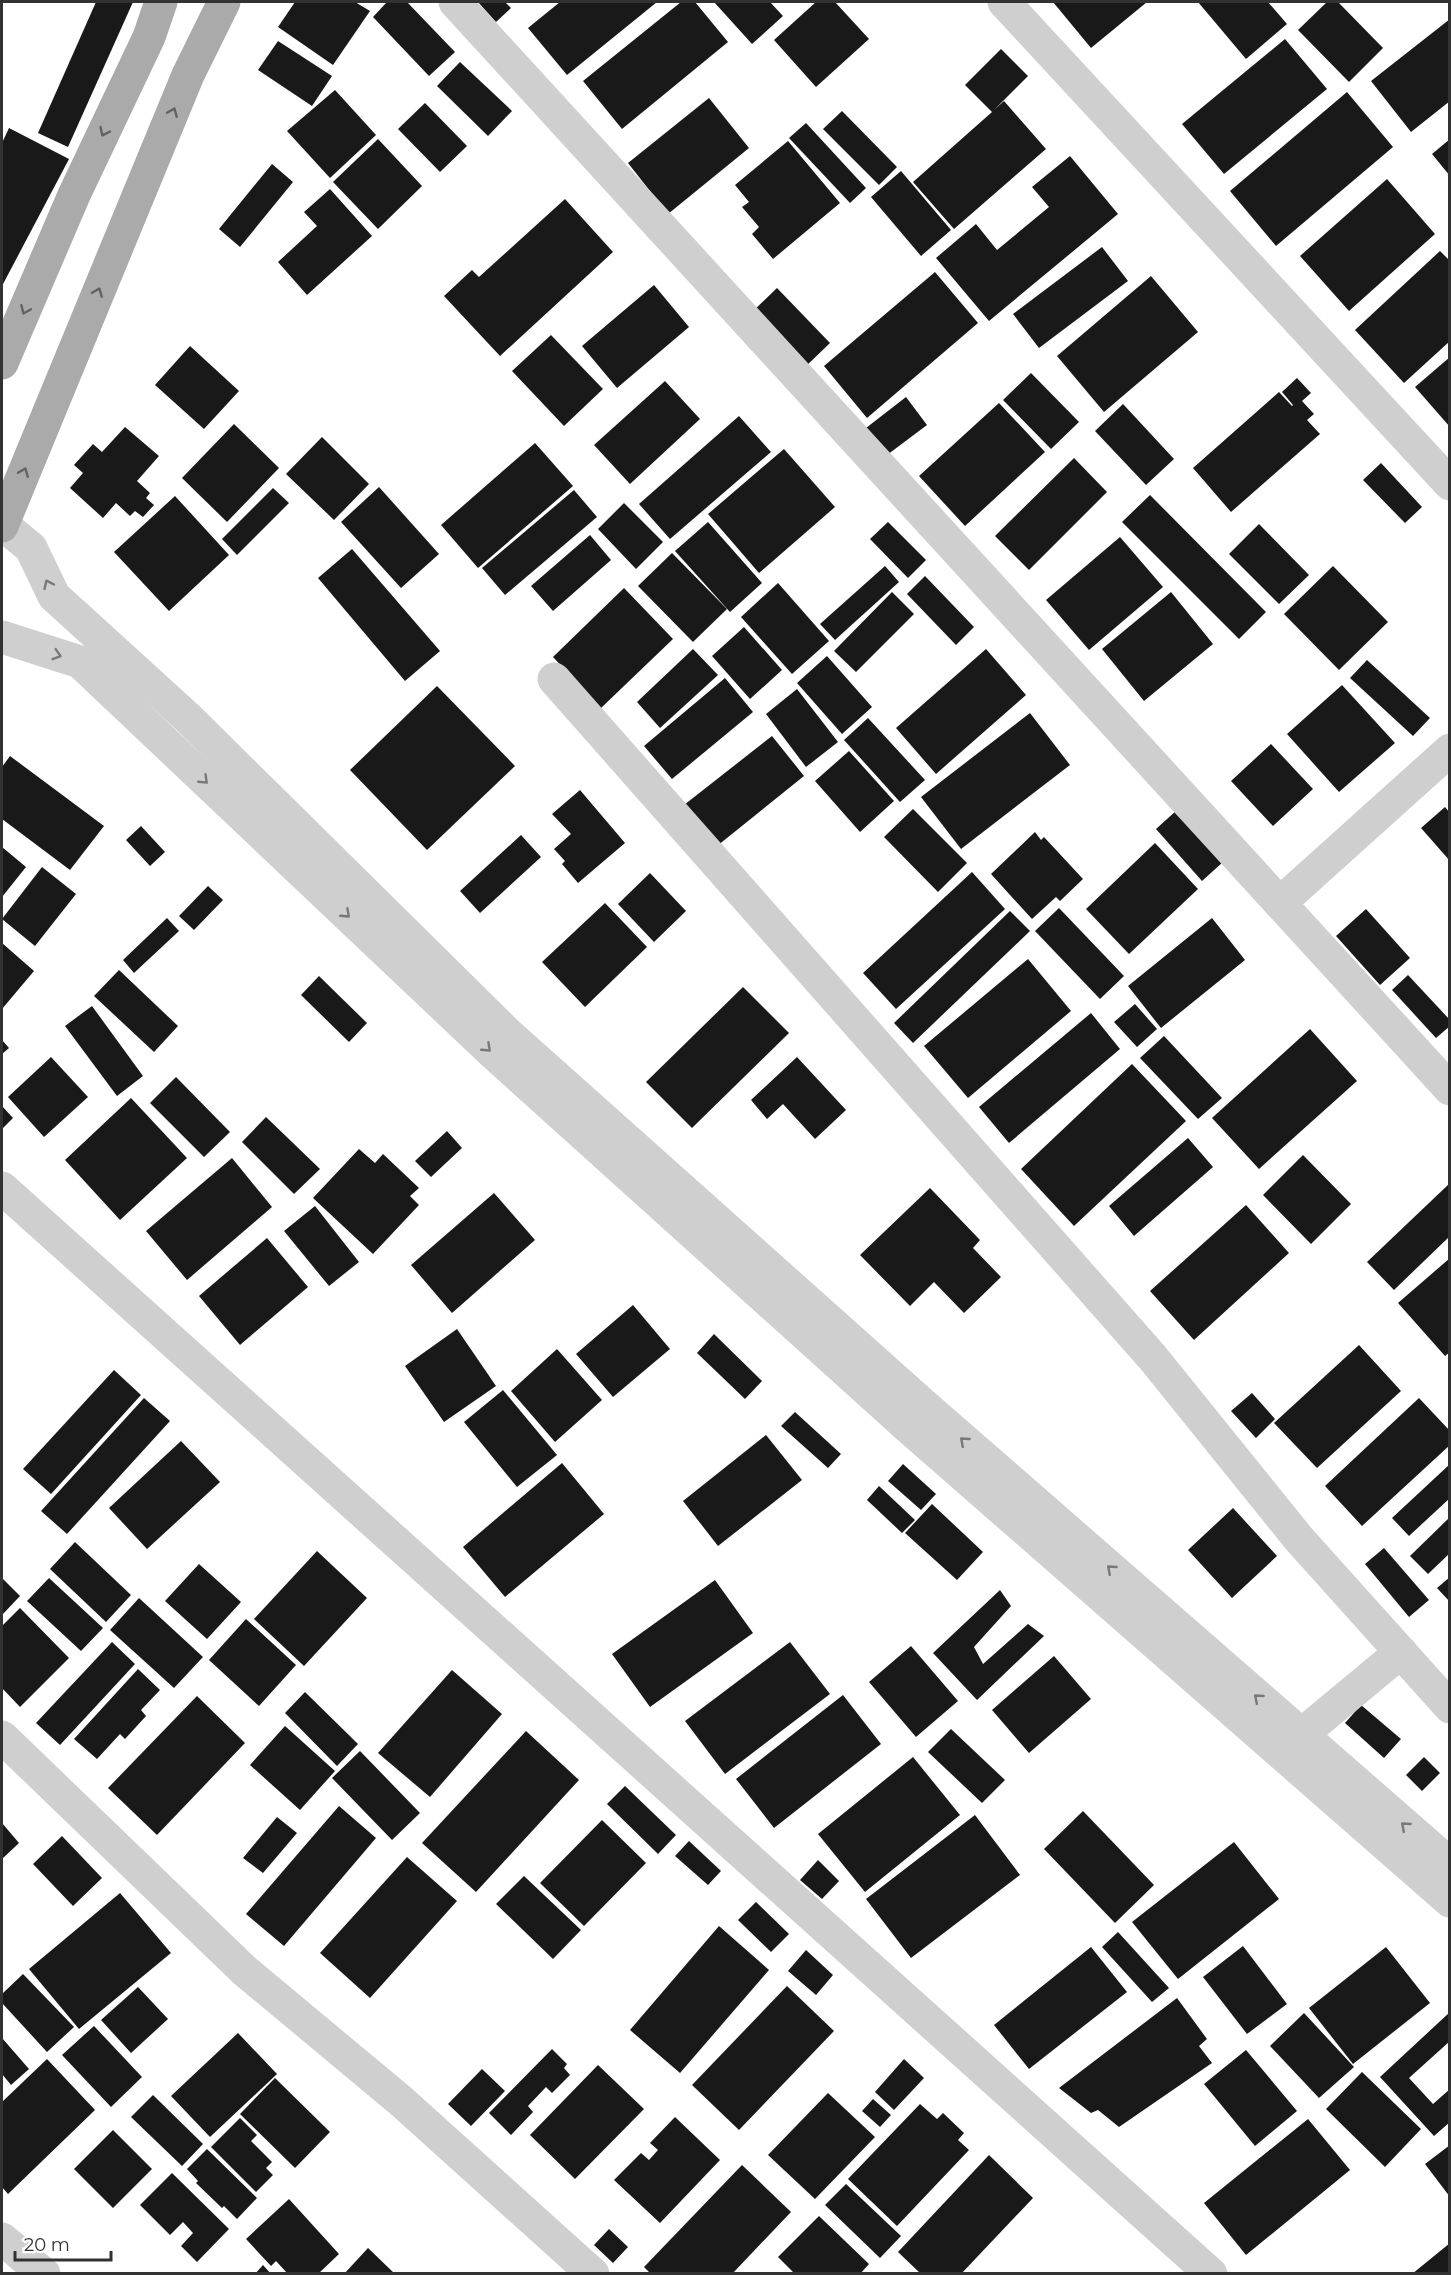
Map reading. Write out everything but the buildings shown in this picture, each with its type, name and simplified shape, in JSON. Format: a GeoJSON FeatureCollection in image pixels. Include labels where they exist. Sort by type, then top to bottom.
{"type":"FeatureCollection","features":[{"type":"Feature","properties":{"kind":"main road"},"geometry":{"type":"LineString","coordinates":[[2,363],[74,195],[149,37],[161,2]]}},
{"type":"Feature","properties":{"kind":"main road"},"geometry":{"type":"LineString","coordinates":[[2,525],[188,75],[224,2]]}},
{"type":"Feature","properties":{"kind":"street"},"geometry":{"type":"LineString","coordinates":[[455,2],[1449,1089]]}},
{"type":"Feature","properties":{"kind":"street"},"geometry":{"type":"LineString","coordinates":[[1004,2],[1449,484]]}},
{"type":"Feature","properties":{"kind":"street"},"geometry":{"type":"LineString","coordinates":[[2,525],[31,548],[54,596],[189,718],[287,838],[492,1052],[908,1427],[1449,1901]]}},
{"type":"Feature","properties":{"kind":"street"},"geometry":{"type":"LineString","coordinates":[[2,638],[80,662],[287,838],[926,1407],[1449,1864]]}},
{"type":"Feature","properties":{"kind":"street"},"geometry":{"type":"LineString","coordinates":[[554,680],[1154,1358],[1299,1539],[1449,1707]]}},
{"type":"Feature","properties":{"kind":"street"},"geometry":{"type":"LineString","coordinates":[[1280,903],[1449,750]]}},
{"type":"Feature","properties":{"kind":"street"},"geometry":{"type":"LineString","coordinates":[[2,1188],[1211,2274]]}},
{"type":"Feature","properties":{"kind":"street"},"geometry":{"type":"LineString","coordinates":[[1301,1735],[1401,1652]]}},
{"type":"Feature","properties":{"kind":"street"},"geometry":{"type":"LineString","coordinates":[[2,1737],[245,1971],[401,2101],[593,2274]]}},
{"type":"Feature","properties":{"kind":"street"},"geometry":{"type":"LineString","coordinates":[[2,2239],[44,2274]]}}]}
